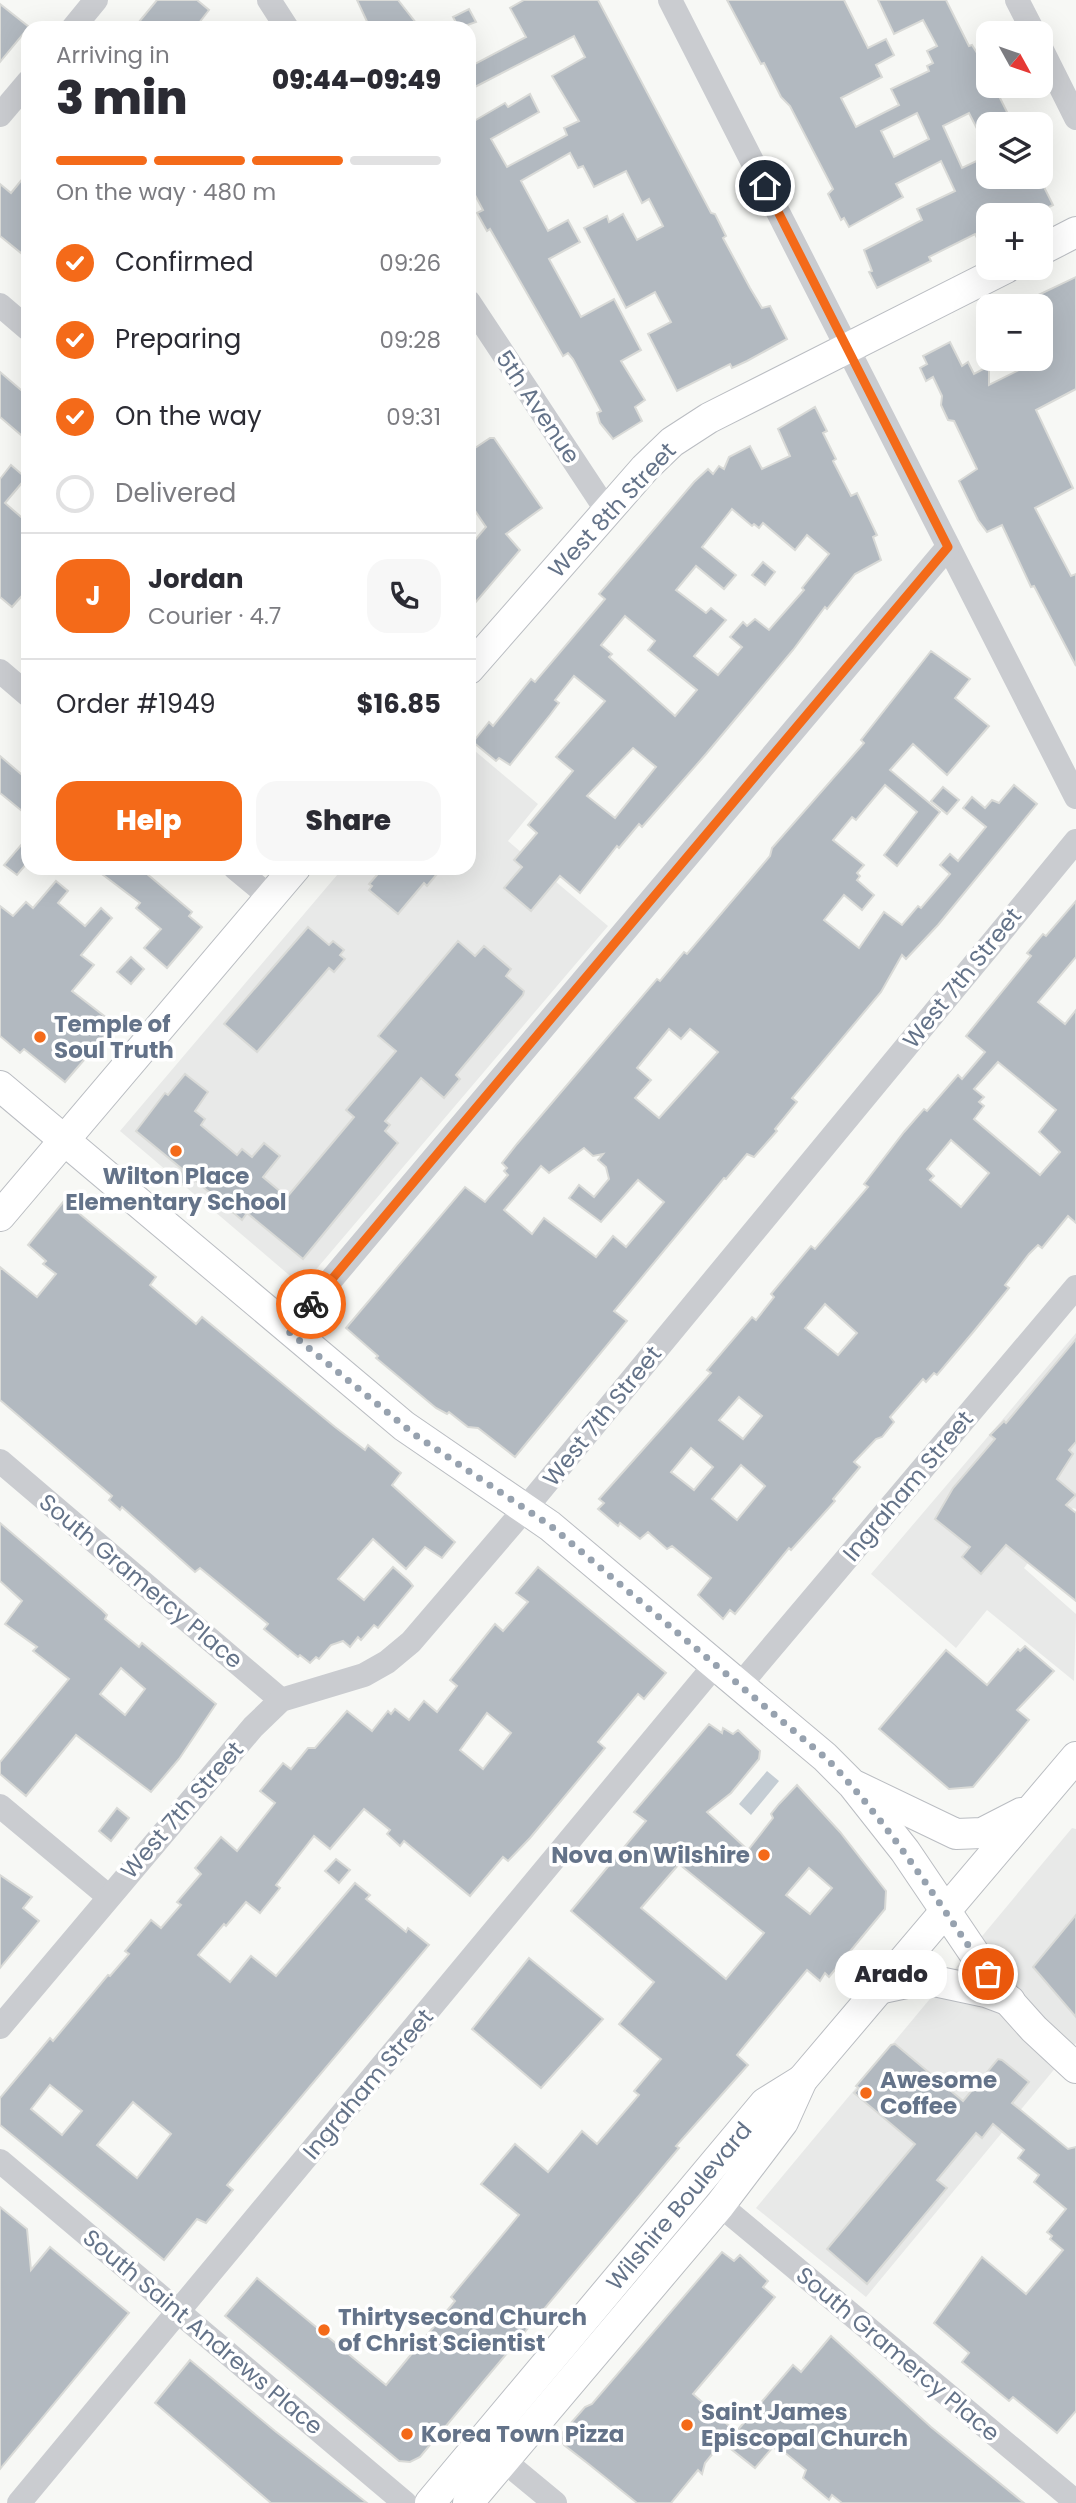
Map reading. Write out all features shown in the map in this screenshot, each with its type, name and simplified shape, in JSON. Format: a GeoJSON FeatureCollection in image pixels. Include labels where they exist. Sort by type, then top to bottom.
{"type":"FeatureCollection","features":[{"type":"Feature","properties":{"kind":"main road"},"geometry":{"type":"LineString","coordinates":[[1053,244],[1076,232]]}},
{"type":"Feature","properties":{"kind":"main road","name":"West 8th Street"},"geometry":{"type":"LineString","coordinates":[[476,661],[645,468],[691,430],[982,280]]}},
{"type":"Feature","properties":{"kind":"main road"},"geometry":{"type":"LineString","coordinates":[[0,1216],[289,875]]}},
{"type":"Feature","properties":{"kind":"main road"},"geometry":{"type":"LineString","coordinates":[[0,1086],[288,1331],[415,1435],[551,1526],[715,1665],[782,1717],[853,1785],[905,1851],[1010,2001],[1076,2068]]}},
{"type":"Feature","properties":{"kind":"main road","name":"Wilshire Boulevard"},"geometry":{"type":"LineString","coordinates":[[430,2503],[494,2452],[720,2205],[783,2122],[802,2080],[1076,1757]]}},
{"type":"Feature","properties":{"kind":"main road"},"geometry":{"type":"LineString","coordinates":[[853,1785],[956,1834],[982,1833],[1035,1805]]}},
{"type":"Feature","properties":{"kind":"main road"},"geometry":{"type":"LineString","coordinates":[[878,1989],[925,1979],[975,1989],[1010,2001]]}},
{"type":"Feature","properties":{"kind":"main road","name":"Wilshire Boulevard"},"geometry":{"type":"LineString","coordinates":[[468,2503],[494,2452],[765,2103],[802,2080]]}},
{"type":"Feature","properties":{"kind":"street"},"geometry":{"type":"LineString","coordinates":[[269,0],[282,21]]}},
{"type":"Feature","properties":{"kind":"street"},"geometry":{"type":"LineString","coordinates":[[670,0],[1076,797]]}},
{"type":"Feature","properties":{"kind":"street"},"geometry":{"type":"LineString","coordinates":[[1017,0],[1028,21]]}},
{"type":"Feature","properties":{"kind":"street"},"geometry":{"type":"LineString","coordinates":[[1054,74],[1076,118]]}},
{"type":"Feature","properties":{"kind":"street"},"geometry":{"type":"LineString","coordinates":[[0,116],[21,90]]}},
{"type":"Feature","properties":{"kind":"street"},"geometry":{"type":"LineString","coordinates":[[0,305],[21,323]]}},
{"type":"Feature","properties":{"kind":"street","name":"5th Avenue"},"geometry":{"type":"LineString","coordinates":[[476,313],[607,511]]}},
{"type":"Feature","properties":{"kind":"street"},"geometry":{"type":"LineString","coordinates":[[288,1331],[948,547]]}},
{"type":"Feature","properties":{"kind":"street"},"geometry":{"type":"LineString","coordinates":[[0,671],[21,689]]}},
{"type":"Feature","properties":{"kind":"street","name":"West 7th Street"},"geometry":{"type":"LineString","coordinates":[[0,2027],[253,1727],[281,1700],[364,1675],[387,1662],[411,1642],[525,1509],[1076,841]]}},
{"type":"Feature","properties":{"kind":"street"},"geometry":{"type":"LineString","coordinates":[[243,875],[270,897]]}},
{"type":"Feature","properties":{"kind":"street","name":"Ingraham Street"},"geometry":{"type":"LineString","coordinates":[[740,1685],[1076,1287]]}},
{"type":"Feature","properties":{"kind":"street","name":"South Gramercy Place"},"geometry":{"type":"LineString","coordinates":[[0,1461],[281,1700]]}},
{"type":"Feature","properties":{"kind":"street","name":"Ingraham Street"},"geometry":{"type":"LineString","coordinates":[[19,2503],[715,1665]]}},
{"type":"Feature","properties":{"kind":"street"},"geometry":{"type":"LineString","coordinates":[[0,1806],[108,1896]]}},
{"type":"Feature","properties":{"kind":"street","name":"South Saint Andrews Place"},"geometry":{"type":"LineString","coordinates":[[0,2161],[405,2503]]}},
{"type":"Feature","properties":{"kind":"street","name":"South Gramercy Place"},"geometry":{"type":"LineString","coordinates":[[720,2205],[1076,2502]]}},
{"type":"Feature","properties":{"kind":"street"},"geometry":{"type":"LineString","coordinates":[[494,2452],[555,2503]]}},
{"type":"Feature","properties":{"kind":"shaded area"},"geometry":{"type":"Polygon","coordinates":[[[476,752],[538,804],[508,841],[608,926],[302,1286],[120,1131],[337,875],[476,875],[476,752]]]}},
{"type":"Feature","properties":{"kind":"shaded area"},"geometry":{"type":"Polygon","coordinates":[[[1076,1333],[1076,1509],[1073,1508],[1062,1518],[1024,1568],[1076,1614],[1074,1681],[987,1610],[956,1648],[871,1574],[1076,1333]]]}},
{"type":"Feature","properties":{"kind":"shaded area"},"geometry":{"type":"Polygon","coordinates":[[[767,1771],[779,1781],[751,1815],[739,1804],[767,1771]]]}},
{"type":"Feature","properties":{"kind":"shaded area"},"geometry":{"type":"Polygon","coordinates":[[[1072,1828],[1076,1829],[1076,2043],[866,2297],[756,2208],[1072,1828]]]}},
{"type":"Feature","properties":{"kind":"building"},"geometry":{"type":"Polygon","coordinates":[[[157,0],[197,0],[209,10],[200,21],[140,21],[157,0]]]}},
{"type":"Feature","properties":{"kind":"building"},"geometry":{"type":"Polygon","coordinates":[[[357,0],[398,0],[414,21],[367,21],[357,0]]]}},
{"type":"Feature","properties":{"kind":"building"},"geometry":{"type":"Polygon","coordinates":[[[524,0],[598,0],[711,213],[715,214],[726,236],[723,238],[750,288],[762,308],[770,306],[787,339],[747,361],[732,368],[730,364],[677,391],[648,334],[671,322],[655,292],[626,308],[584,228],[607,216],[609,222],[623,214],[637,240],[663,226],[649,199],[642,203],[626,171],[594,187],[583,166],[578,168],[570,153],[521,181],[548,231],[568,220],[580,242],[549,259],[581,317],[614,299],[641,350],[621,361],[645,400],[635,407],[642,421],[613,439],[600,423],[597,413],[601,411],[573,359],[568,353],[563,356],[490,229],[487,231],[477,213],[483,210],[476,197],[476,120],[505,103],[508,107],[530,94],[539,112],[491,139],[507,167],[567,135],[564,128],[579,121],[552,76],[585,57],[574,36],[476,86],[476,63],[526,37],[510,8],[524,0]]]}},
{"type":"Feature","properties":{"kind":"building"},"geometry":{"type":"Polygon","coordinates":[[[727,0],[844,0],[868,48],[886,39],[894,55],[876,65],[882,77],[841,98],[856,127],[899,105],[891,89],[929,71],[927,66],[933,63],[927,51],[937,46],[923,20],[894,34],[878,0],[946,0],[969,46],[972,45],[976,51],[976,98],[1000,98],[1007,112],[976,112],[976,127],[969,113],[943,126],[962,168],[976,161],[976,189],[1045,189],[1052,203],[976,203],[976,236],[975,234],[929,257],[931,261],[877,288],[869,272],[872,271],[864,250],[922,220],[917,209],[955,191],[941,161],[896,184],[903,197],[849,227],[844,218],[841,220],[828,194],[833,189],[790,106],[781,97],[764,63],[761,64],[727,0]],[[917,113],[881,131],[894,157],[929,139],[917,113]]]}},
{"type":"Feature","properties":{"kind":"building"},"geometry":{"type":"Polygon","coordinates":[[[0,4],[21,21],[21,37],[0,62],[0,4]]]}},
{"type":"Feature","properties":{"kind":"building"},"geometry":{"type":"Polygon","coordinates":[[[469,9],[475,21],[455,21],[453,17],[469,9]]]}},
{"type":"Feature","properties":{"kind":"building"},"geometry":{"type":"Polygon","coordinates":[[[21,181],[21,253],[0,236],[0,184],[11,193],[21,181]]]}},
{"type":"Feature","properties":{"kind":"building"},"geometry":{"type":"Polygon","coordinates":[[[1076,277],[1076,389],[1036,410],[1073,488],[1035,508],[1071,576],[1076,574],[1076,666],[1034,586],[1031,587],[1002,525],[987,532],[978,520],[959,481],[977,469],[954,421],[948,420],[941,405],[942,396],[933,377],[926,381],[920,368],[927,364],[923,356],[950,342],[962,366],[968,362],[974,374],[989,371],[989,385],[1017,371],[1053,371],[1053,294],[1040,294],[1076,277]]]}},
{"type":"Feature","properties":{"kind":"building"},"geometry":{"type":"Polygon","coordinates":[[[0,372],[21,390],[21,435],[0,417],[0,372]]]}},
{"type":"Feature","properties":{"kind":"building"},"geometry":{"type":"Polygon","coordinates":[[[815,407],[827,431],[823,433],[836,459],[833,461],[851,496],[857,493],[877,535],[873,537],[881,560],[855,574],[827,609],[825,607],[793,650],[706,754],[642,827],[639,824],[619,848],[617,846],[580,893],[560,876],[531,911],[504,888],[522,867],[514,860],[537,833],[528,825],[573,771],[556,757],[605,701],[574,676],[555,700],[559,703],[510,765],[499,758],[496,761],[476,744],[476,738],[489,722],[493,726],[531,679],[535,682],[605,599],[599,594],[708,469],[713,474],[719,466],[724,469],[729,457],[750,446],[762,469],[790,456],[778,429],[815,407]],[[732,509],[702,547],[736,575],[724,589],[696,566],[676,590],[706,613],[711,608],[726,620],[694,656],[718,675],[742,647],[730,637],[743,622],[747,626],[755,619],[769,630],[804,590],[802,588],[829,554],[807,535],[795,550],[763,523],[759,528],[754,524],[752,526],[732,509]],[[625,616],[601,645],[612,654],[609,657],[675,716],[697,690],[648,650],[655,641],[625,616]],[[633,748],[587,796],[615,818],[656,767],[633,748]]]}},
{"type":"Feature","properties":{"kind":"building"},"geometry":{"type":"Polygon","coordinates":[[[494,438],[542,508],[506,534],[520,550],[476,602],[476,539],[486,527],[476,512],[476,447],[494,438]]]}},
{"type":"Feature","properties":{"kind":"building"},"geometry":{"type":"Polygon","coordinates":[[[11,465],[21,474],[21,484],[5,503],[21,517],[21,597],[12,607],[0,597],[0,479],[11,465]]]}},
{"type":"Feature","properties":{"kind":"building"},"geometry":{"type":"Polygon","coordinates":[[[763,562],[775,572],[765,585],[752,575],[763,562]]]}},
{"type":"Feature","properties":{"kind":"building"},"geometry":{"type":"Polygon","coordinates":[[[931,651],[970,679],[955,698],[989,726],[947,775],[913,744],[890,770],[940,812],[897,866],[884,855],[917,812],[885,785],[856,820],[852,817],[833,840],[864,865],[857,873],[860,876],[857,880],[874,895],[862,910],[844,895],[824,920],[859,948],[884,912],[902,925],[918,906],[921,908],[950,874],[940,865],[950,854],[958,861],[986,827],[963,808],[972,797],[985,808],[992,800],[999,803],[1014,785],[1037,804],[938,925],[906,959],[902,955],[881,992],[792,1098],[797,1102],[775,1129],[777,1131],[754,1157],[747,1154],[726,1179],[724,1178],[614,1311],[627,1321],[515,1457],[478,1428],[468,1427],[449,1412],[447,1414],[436,1408],[376,1358],[378,1356],[346,1328],[465,1187],[485,1202],[508,1175],[504,1171],[507,1168],[502,1163],[517,1144],[657,979],[660,981],[684,952],[687,954],[770,856],[772,848],[864,743],[861,740],[931,651]],[[669,1029],[637,1068],[651,1080],[635,1098],[659,1118],[718,1052],[690,1029],[681,1039],[669,1029]],[[584,1148],[549,1173],[541,1166],[504,1210],[532,1234],[544,1218],[596,1257],[613,1236],[626,1247],[664,1202],[638,1180],[601,1222],[569,1198],[579,1185],[594,1197],[609,1179],[606,1167],[598,1160],[603,1154],[593,1156],[584,1148]]]}},
{"type":"Feature","properties":{"kind":"building"},"geometry":{"type":"Polygon","coordinates":[[[0,756],[21,774],[21,810],[0,793],[0,756]]]}},
{"type":"Feature","properties":{"kind":"building"},"geometry":{"type":"Polygon","coordinates":[[[943,787],[959,800],[947,814],[931,801],[943,787]]]}},
{"type":"Feature","properties":{"kind":"building"},"geometry":{"type":"Polygon","coordinates":[[[21,845],[21,870],[17,875],[4,865],[21,845]]]}},
{"type":"Feature","properties":{"kind":"building"},"geometry":{"type":"Polygon","coordinates":[[[103,875],[148,875],[192,912],[189,916],[202,927],[167,968],[144,948],[161,929],[136,908],[140,903],[103,875]]]}},
{"type":"Feature","properties":{"kind":"building"},"geometry":{"type":"Polygon","coordinates":[[[377,875],[436,875],[427,886],[424,883],[398,914],[369,890],[372,886],[369,884],[377,875]]]}},
{"type":"Feature","properties":{"kind":"building"},"geometry":{"type":"Polygon","coordinates":[[[56,881],[68,891],[58,903],[85,926],[101,908],[112,918],[81,955],[94,965],[72,991],[112,1022],[106,1029],[109,1031],[65,1082],[24,1049],[20,1053],[0,1036],[0,906],[13,916],[26,902],[33,908],[56,881]]]}},
{"type":"Feature","properties":{"kind":"building"},"geometry":{"type":"Polygon","coordinates":[[[1076,901],[1076,957],[1038,1002],[1065,1024],[1076,1010],[1076,1223],[1068,1216],[1042,1248],[1038,1245],[1029,1254],[1005,1285],[1009,1288],[937,1375],[934,1373],[926,1382],[923,1379],[890,1417],[894,1422],[882,1437],[876,1439],[854,1462],[860,1467],[833,1499],[835,1501],[791,1550],[789,1548],[735,1614],[730,1610],[723,1619],[698,1595],[711,1578],[672,1546],[667,1549],[648,1532],[640,1539],[620,1523],[618,1526],[598,1509],[604,1503],[599,1499],[711,1373],[707,1370],[752,1317],[756,1320],[774,1297],[771,1294],[811,1246],[815,1249],[868,1187],[864,1184],[904,1132],[924,1109],[927,1111],[958,1075],[962,1079],[985,1052],[966,1036],[1031,956],[1027,953],[1043,934],[1046,936],[1076,901]],[[998,1062],[974,1089],[984,1097],[979,1102],[984,1106],[974,1119],[1040,1175],[1060,1152],[1039,1132],[1056,1110],[998,1062]],[[951,1140],[927,1169],[934,1176],[930,1180],[961,1207],[989,1173],[951,1140]],[[825,1304],[805,1328],[838,1355],[857,1333],[825,1304]],[[739,1397],[719,1420],[743,1439],[762,1416],[739,1397]],[[691,1448],[671,1472],[694,1490],[713,1467],[691,1448]],[[741,1465],[712,1499],[737,1520],[765,1486],[741,1465]]]}},
{"type":"Feature","properties":{"kind":"building"},"geometry":{"type":"Polygon","coordinates":[[[308,927],[329,945],[333,941],[344,950],[340,955],[345,959],[334,972],[329,968],[257,1052],[224,1024],[308,927]]]}},
{"type":"Feature","properties":{"kind":"building"},"geometry":{"type":"Polygon","coordinates":[[[458,941],[475,956],[484,946],[511,969],[506,976],[524,991],[523,995],[456,1075],[460,1079],[444,1098],[421,1078],[385,1121],[390,1125],[385,1131],[398,1143],[303,1259],[247,1213],[242,1220],[196,1181],[180,1185],[182,1169],[136,1131],[165,1093],[168,1095],[185,1074],[208,1092],[195,1111],[205,1119],[201,1125],[237,1155],[242,1149],[252,1157],[264,1143],[280,1156],[263,1177],[287,1197],[354,1117],[346,1110],[396,1051],[378,1036],[458,941]]]}},
{"type":"Feature","properties":{"kind":"building"},"geometry":{"type":"Polygon","coordinates":[[[131,957],[144,969],[131,984],[117,972],[131,957]]]}},
{"type":"Feature","properties":{"kind":"building"},"geometry":{"type":"Polygon","coordinates":[[[64,1201],[156,1277],[150,1285],[196,1324],[202,1317],[335,1427],[365,1450],[368,1445],[401,1473],[392,1485],[455,1542],[442,1558],[425,1547],[406,1569],[373,1539],[338,1579],[364,1600],[393,1567],[413,1586],[378,1628],[374,1625],[361,1640],[358,1637],[350,1647],[343,1641],[331,1645],[319,1659],[316,1657],[310,1663],[300,1655],[298,1657],[264,1629],[268,1624],[200,1568],[195,1572],[122,1507],[120,1510],[109,1500],[112,1496],[0,1400],[0,1267],[37,1297],[56,1274],[43,1264],[46,1261],[28,1245],[64,1201]]]}},
{"type":"Feature","properties":{"kind":"building"},"geometry":{"type":"Polygon","coordinates":[[[1076,1339],[1076,1442],[1069,1450],[1073,1454],[1057,1479],[1076,1495],[1066,1505],[1076,1513],[1076,1601],[1006,1545],[981,1574],[962,1557],[970,1547],[935,1519],[953,1488],[995,1439],[990,1435],[1004,1421],[1006,1423],[1076,1339]]]}},
{"type":"Feature","properties":{"kind":"building"},"geometry":{"type":"Polygon","coordinates":[[[0,1523],[102,1610],[107,1615],[105,1619],[139,1647],[142,1643],[216,1704],[179,1759],[151,1792],[76,1735],[26,1796],[0,1774],[0,1762],[69,1679],[33,1651],[37,1647],[5,1624],[22,1601],[0,1581],[0,1523]],[[121,1668],[100,1694],[125,1715],[145,1689],[121,1668]]]}},
{"type":"Feature","properties":{"kind":"building"},"geometry":{"type":"Polygon","coordinates":[[[538,1567],[666,1673],[644,1699],[638,1694],[598,1742],[605,1748],[530,1838],[508,1861],[503,1857],[470,1896],[404,1841],[400,1846],[387,1834],[390,1830],[364,1809],[330,1849],[314,1836],[276,1885],[280,1888],[260,1913],[246,1902],[226,1926],[224,1924],[198,1955],[230,1982],[251,1956],[276,1976],[355,1883],[370,1895],[366,1899],[406,1932],[408,1928],[429,1945],[227,2185],[233,2190],[206,2223],[197,2219],[164,2260],[0,2125],[0,2098],[50,2038],[53,2041],[129,1954],[125,1951],[151,1920],[161,1928],[181,1905],[177,1902],[201,1874],[195,1868],[221,1837],[237,1851],[275,1803],[260,1791],[283,1763],[291,1769],[308,1748],[315,1748],[347,1711],[372,1731],[388,1711],[391,1714],[395,1709],[409,1720],[424,1701],[437,1712],[457,1686],[450,1680],[495,1624],[503,1631],[528,1602],[516,1593],[538,1567]],[[487,1713],[460,1750],[483,1769],[511,1733],[487,1713]],[[50,2085],[31,2109],[62,2135],[82,2111],[50,2085]],[[133,2102],[97,2145],[137,2178],[171,2134],[133,2102]]]}},
{"type":"Feature","properties":{"kind":"building"},"geometry":{"type":"Polygon","coordinates":[[[1025,1646],[1054,1671],[1017,1710],[1029,1720],[973,1787],[949,1789],[879,1729],[946,1650],[987,1685],[1018,1649],[1020,1651],[1025,1646]]]}},
{"type":"Feature","properties":{"kind":"building"},"geometry":{"type":"Polygon","coordinates":[[[709,1724],[722,1733],[723,1728],[733,1734],[738,1730],[760,1751],[759,1759],[731,1793],[707,1812],[748,1850],[773,1818],[771,1814],[797,1785],[840,1832],[886,1891],[885,1909],[829,1977],[825,1973],[820,1981],[807,1970],[737,2055],[748,2065],[676,2146],[679,2148],[420,2457],[410,2462],[399,2461],[225,2316],[257,2278],[386,2385],[455,2301],[451,2297],[519,2215],[481,2184],[515,2144],[548,2172],[582,2131],[597,2144],[639,2095],[634,2091],[661,2059],[619,2024],[654,1982],[571,1911],[646,1821],[634,1812],[709,1724]],[[679,1864],[641,1908],[726,1979],[764,1933],[679,1864]],[[809,1868],[786,1895],[810,1914],[832,1888],[809,1868]]]}},
{"type":"Feature","properties":{"kind":"building"},"geometry":{"type":"Polygon","coordinates":[[[117,1808],[129,1818],[111,1841],[99,1831],[117,1808]]]}},
{"type":"Feature","properties":{"kind":"building"},"geometry":{"type":"Polygon","coordinates":[[[336,1859],[350,1870],[339,1883],[325,1871],[336,1859]]]}},
{"type":"Feature","properties":{"kind":"building"},"geometry":{"type":"Polygon","coordinates":[[[0,1875],[32,1897],[23,1908],[39,1921],[0,1968],[0,1875]]]}},
{"type":"Feature","properties":{"kind":"building"},"geometry":{"type":"Polygon","coordinates":[[[1076,1915],[1076,2017],[1033,1967],[1076,1915]]]}},
{"type":"Feature","properties":{"kind":"building"},"geometry":{"type":"Polygon","coordinates":[[[529,1958],[603,2019],[541,2088],[472,2029],[529,1958]]]}},
{"type":"Feature","properties":{"kind":"building"},"geometry":{"type":"Polygon","coordinates":[[[895,2044],[963,2101],[998,2059],[1002,2060],[1029,2082],[1012,2103],[1068,2149],[1076,2147],[1076,2411],[1057,2433],[1013,2397],[1009,2401],[962,2362],[969,2353],[934,2323],[982,2257],[1026,2294],[1063,2250],[1050,2239],[1052,2236],[1047,2232],[1066,2209],[1034,2182],[1039,2175],[1018,2158],[1024,2150],[993,2124],[982,2138],[976,2133],[937,2180],[947,2188],[867,2284],[827,2249],[915,2144],[854,2093],[859,2088],[856,2086],[891,2045],[895,2044]]]}},
{"type":"Feature","properties":{"kind":"building"},"geometry":{"type":"Polygon","coordinates":[[[0,2207],[27,2229],[31,2270],[50,2247],[129,2313],[0,2469],[0,2207]]]}},
{"type":"Feature","properties":{"kind":"building"},"geometry":{"type":"Polygon","coordinates":[[[722,2252],[734,2261],[740,2255],[768,2281],[763,2287],[775,2297],[693,2394],[736,2432],[793,2365],[801,2372],[831,2336],[931,2427],[1024,2503],[842,2503],[832,2495],[829,2500],[803,2478],[806,2470],[783,2451],[781,2453],[773,2447],[755,2468],[722,2442],[705,2463],[702,2474],[698,2470],[671,2503],[637,2503],[564,2445],[561,2439],[563,2432],[585,2407],[592,2404],[722,2252]]]}},
{"type":"Feature","properties":{"kind":"building"},"geometry":{"type":"Polygon","coordinates":[[[190,2360],[367,2503],[271,2503],[155,2403],[190,2360]]]}},
{"type":"Feature","properties":{"kind":"way so far"},"geometry":{"type":"LineString","coordinates":[[311,1304],[288,1331],[415,1435],[551,1526],[740,1685],[782,1717],[827,1759],[853,1785],[905,1851],[988,1974]]}},
{"type":"Feature","properties":{"kind":"place","name":"Temple of Soul Truth"},"geometry":{"type":"Point","coordinates":[40,1037]}},
{"type":"Feature","properties":{"kind":"place","name":"Wilton Place Elementary School"},"geometry":{"type":"Point","coordinates":[176,1151]}},
{"type":"Feature","properties":{"kind":"place","name":"Nova on Wilshire"},"geometry":{"type":"Point","coordinates":[764,1855]}},
{"type":"Feature","properties":{"kind":"place","name":"Arado"},"geometry":{"type":"Point","coordinates":[988,1974]}},
{"type":"Feature","properties":{"kind":"place","name":"Awesome Coffee"},"geometry":{"type":"Point","coordinates":[866,2093]}},
{"type":"Feature","properties":{"kind":"place","name":"Thirtysecond Church of Christ Scientist"},"geometry":{"type":"Point","coordinates":[324,2330]}},
{"type":"Feature","properties":{"kind":"place","name":"Saint James Episcopal Church"},"geometry":{"type":"Point","coordinates":[687,2425]}},
{"type":"Feature","properties":{"kind":"place","name":"Korea Town Pizza"},"geometry":{"type":"Point","coordinates":[407,2434]}},
{"type":"Feature","properties":{"kind":"route"},"geometry":{"type":"LineString","coordinates":[[311,1304],[948,547],[765,186]]}}]}
